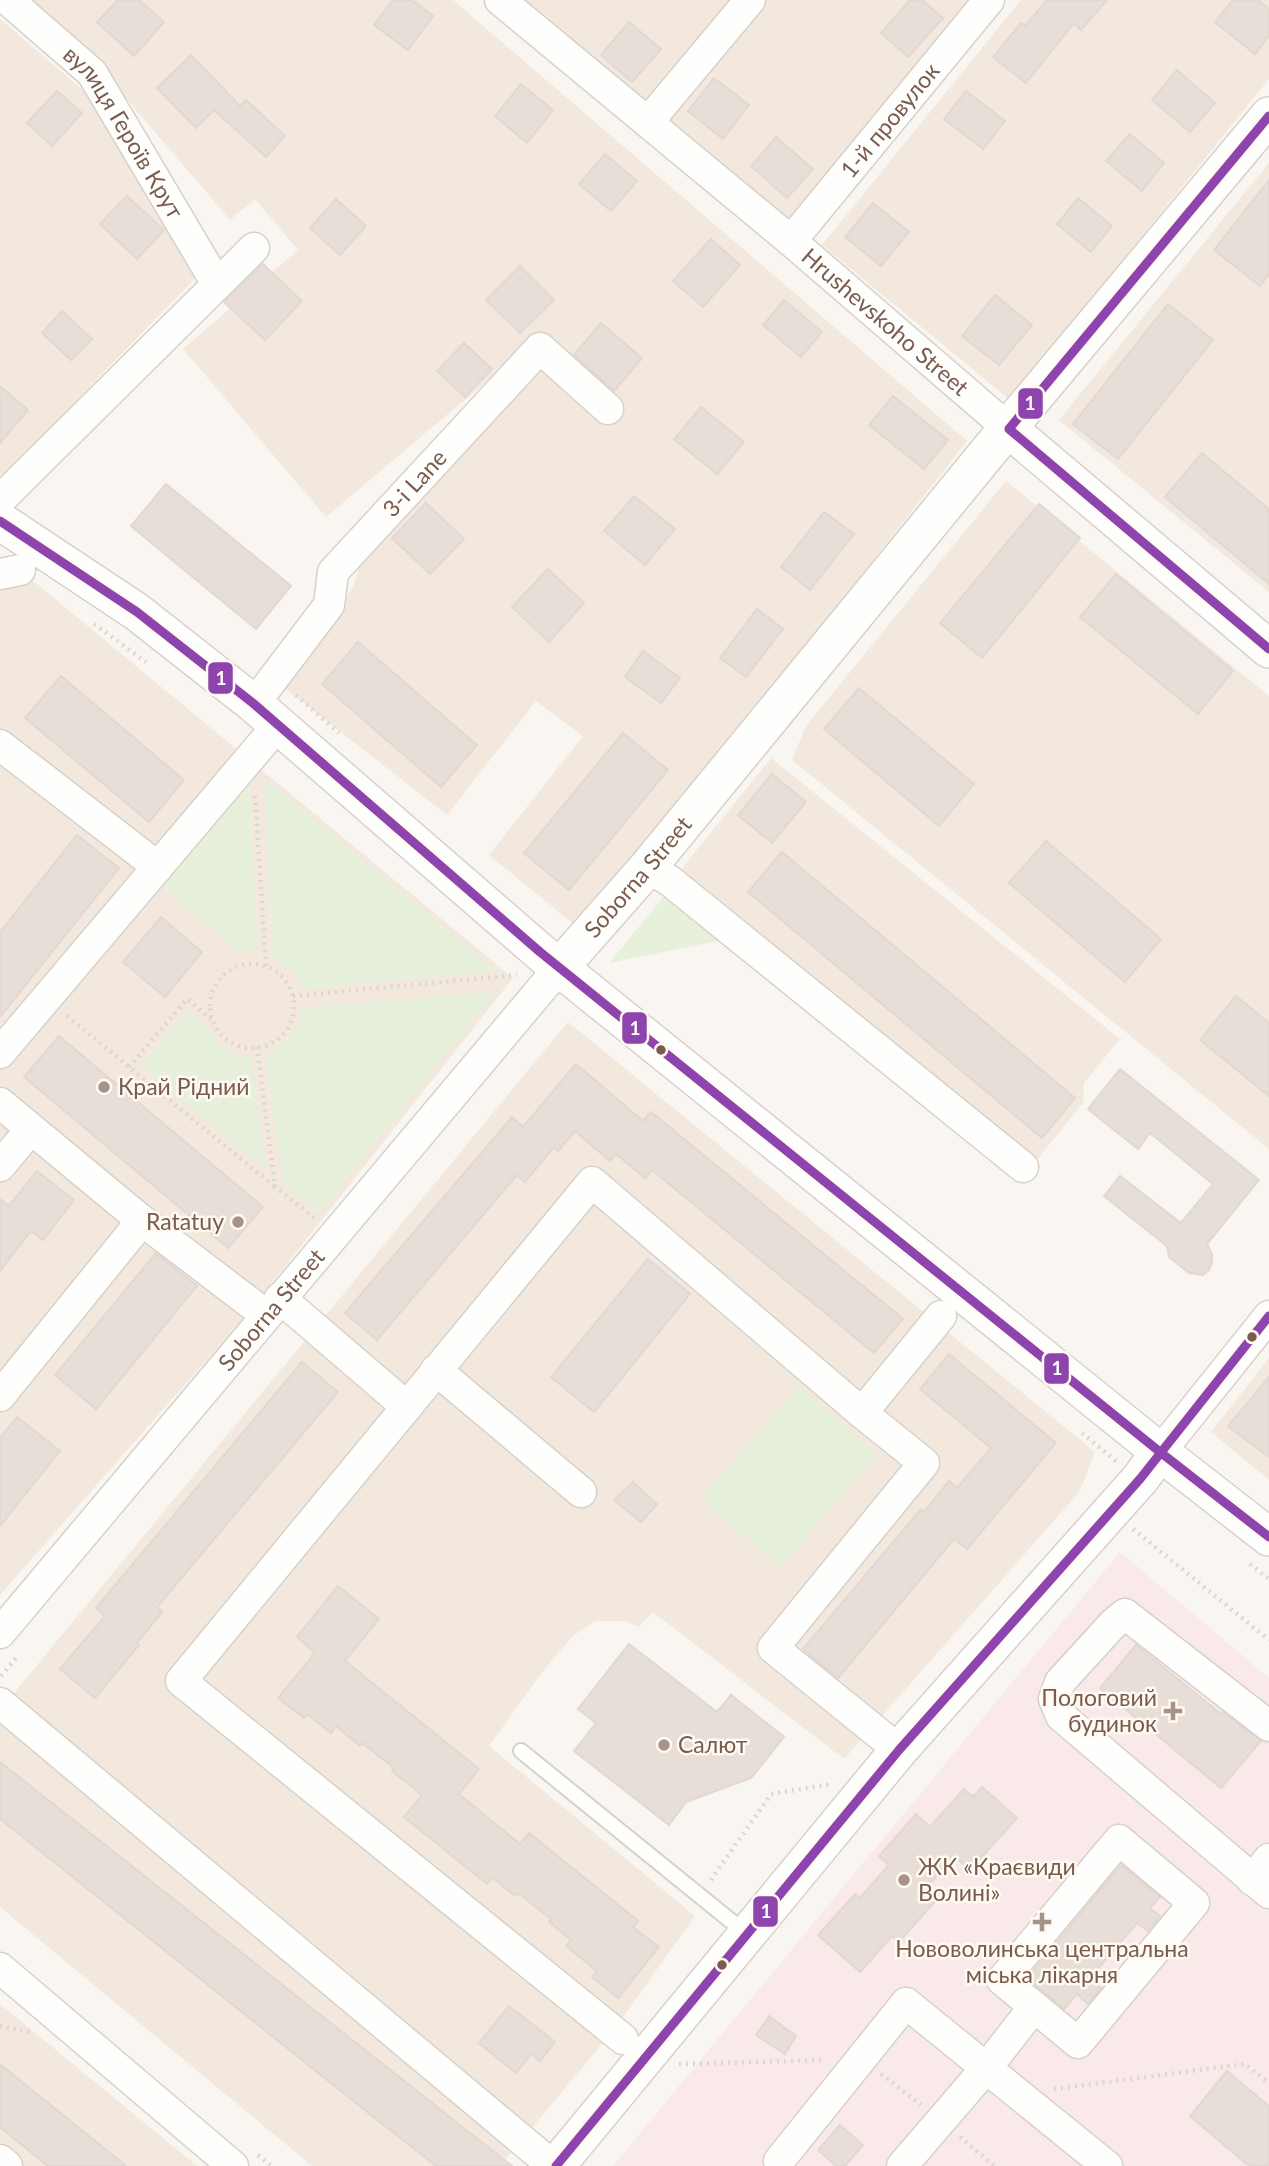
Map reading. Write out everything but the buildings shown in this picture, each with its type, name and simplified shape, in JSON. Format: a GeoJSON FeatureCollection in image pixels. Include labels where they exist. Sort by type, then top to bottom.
{"type":"FeatureCollection","features":[{"type":"Feature","properties":{"kind":"street","name":"вулиця Героїв Крут"},"geometry":{"type":"LineString","coordinates":[[8,0],[92,73],[217,284]]}},
{"type":"Feature","properties":{"kind":"street","name":"Hrushevskoho Street"},"geometry":{"type":"LineString","coordinates":[[500,0],[791,241],[1269,649]]}},
{"type":"Feature","properties":{"kind":"street"},"geometry":{"type":"LineString","coordinates":[[648,122],[750,0]]}},
{"type":"Feature","properties":{"kind":"street","name":"1-й провулок"},"geometry":{"type":"LineString","coordinates":[[791,241],[989,0]]}},
{"type":"Feature","properties":{"kind":"street","name":"Soborna Street"},"geometry":{"type":"LineString","coordinates":[[0,1633],[273,1306],[545,972],[648,867],[1269,116]]}},
{"type":"Feature","properties":{"kind":"street"},"geometry":{"type":"LineString","coordinates":[[0,500],[254,248]]}},
{"type":"Feature","properties":{"kind":"street","name":"3-i Lane"},"geometry":{"type":"LineString","coordinates":[[266,714],[329,605],[333,572],[540,348],[608,410]]}},
{"type":"Feature","properties":{"kind":"street"},"geometry":{"type":"LineString","coordinates":[[0,521],[137,612],[266,714],[545,972],[1269,1537]]}},
{"type":"Feature","properties":{"kind":"street"},"geometry":{"type":"LineString","coordinates":[[0,1053],[253,755],[266,714]]}},
{"type":"Feature","properties":{"kind":"street"},"geometry":{"type":"LineString","coordinates":[[0,746],[158,867]]}},
{"type":"Feature","properties":{"kind":"street"},"geometry":{"type":"LineString","coordinates":[[648,867],[670,881],[1023,1167]]}},
{"type":"Feature","properties":{"kind":"street"},"geometry":{"type":"LineString","coordinates":[[0,1103],[140,1219],[273,1306],[407,1407]]}},
{"type":"Feature","properties":{"kind":"street"},"geometry":{"type":"LineString","coordinates":[[0,1166],[31,1129]]}},
{"type":"Feature","properties":{"kind":"street"},"geometry":{"type":"LineString","coordinates":[[622,2039],[181,1681],[592,1182],[924,1463],[773,1648],[899,1750]]}},
{"type":"Feature","properties":{"kind":"street"},"geometry":{"type":"LineString","coordinates":[[0,1396],[132,1233],[140,1219]]}},
{"type":"Feature","properties":{"kind":"street"},"geometry":{"type":"LineString","coordinates":[[862,1413],[941,1316]]}},
{"type":"Feature","properties":{"kind":"street"},"geometry":{"type":"LineString","coordinates":[[0,1703],[554,2166],[899,1750],[1140,1479],[1269,1316]]}},
{"type":"Feature","properties":{"kind":"street"},"geometry":{"type":"LineString","coordinates":[[436,1370],[581,1492]]}},
{"type":"Feature","properties":{"kind":"street"},"geometry":{"type":"LineString","coordinates":[[1263,1877],[1061,1716],[1055,1699],[1060,1682],[1125,1614],[1269,1726]]}},
{"type":"Feature","properties":{"kind":"street"},"geometry":{"type":"LineString","coordinates":[[1119,1840],[1194,1903],[1078,2043],[1034,2007],[1002,1980],[1119,1840]]}},
{"type":"Feature","properties":{"kind":"street"},"geometry":{"type":"LineString","coordinates":[[0,1968],[233,2166]]}},
{"type":"Feature","properties":{"kind":"street"},"geometry":{"type":"LineString","coordinates":[[779,2161],[906,2003],[1018,2091],[1107,2166]]}},
{"type":"Feature","properties":{"kind":"street"},"geometry":{"type":"LineString","coordinates":[[902,2166],[987,2067],[1034,2007]]}},
{"type":"Feature","properties":{"kind":"street"},"geometry":{"type":"LineString","coordinates":[[0,2160],[7,2166]]}},
{"type":"Feature","properties":{"kind":"lane"},"geometry":{"type":"LineString","coordinates":[[521,1751],[748,1935]]}},
{"type":"Feature","properties":{"kind":"path"},"geometry":{"type":"LineString","coordinates":[[253,755],[266,966]]}},
{"type":"Feature","properties":{"kind":"path"},"geometry":{"type":"LineString","coordinates":[[129,1067],[187,999],[213,1021],[230,1041],[243,1047],[257,1047],[271,1043],[282,1035],[294,1010],[293,996],[288,984],[278,973],[266,966],[239,966],[227,972],[217,982],[210,1007],[213,1021]]}},
{"type":"Feature","properties":{"kind":"path"},"geometry":{"type":"LineString","coordinates":[[293,996],[545,972]]}},
{"type":"Feature","properties":{"kind":"path"},"geometry":{"type":"LineString","coordinates":[[46,999],[323,1224]]}},
{"type":"Feature","properties":{"kind":"path"},"geometry":{"type":"LineString","coordinates":[[257,1047],[275,1187]]}},
{"type":"Feature","properties":{"kind":"path"},"geometry":{"type":"LineString","coordinates":[[1130,1526],[1269,1640]]}},
{"type":"Feature","properties":{"kind":"path"},"geometry":{"type":"LineString","coordinates":[[674,2064],[862,2059]]}},
{"type":"Feature","properties":{"kind":"path"},"geometry":{"type":"LineString","coordinates":[[1018,2091],[1100,2084],[1245,2064],[1269,2083]]}},
{"type":"Feature","properties":{"kind":"shaded area"},"geometry":{"type":"Polygon","coordinates":[[[22,0],[453,0],[967,441],[582,931],[489,855],[583,736],[536,701],[447,815],[278,683],[353,588],[365,544],[527,347],[326,517],[183,349],[298,250],[255,199],[230,220],[97,64],[22,0]]]}},
{"type":"Feature","properties":{"kind":"shaded area"},"geometry":{"type":"Polygon","coordinates":[[[514,0],[731,0],[643,106],[514,0]]]}},
{"type":"Feature","properties":{"kind":"shaded area"},"geometry":{"type":"Polygon","coordinates":[[[767,0],[982,0],[793,226],[666,121],[767,0]]]}},
{"type":"Feature","properties":{"kind":"shaded area"},"geometry":{"type":"Polygon","coordinates":[[[1021,0],[1269,0],[1269,79],[1010,400],[822,245],[1021,0]]]}},
{"type":"Feature","properties":{"kind":"shaded area"},"geometry":{"type":"Polygon","coordinates":[[[0,19],[85,92],[199,274],[4,475],[0,473],[0,19]]]}},
{"type":"Feature","properties":{"kind":"shaded area"},"geometry":{"type":"Polygon","coordinates":[[[1269,163],[1269,592],[1059,420],[1269,163]]]}},
{"type":"Feature","properties":{"kind":"shaded area"},"geometry":{"type":"Polygon","coordinates":[[[1006,481],[1269,696],[1269,1149],[792,760],[806,726],[1006,481]]]}},
{"type":"Feature","properties":{"kind":"shaded area"},"geometry":{"type":"Polygon","coordinates":[[[0,558],[20,570],[513,978],[253,1307],[0,1595],[0,558]]]}},
{"type":"Feature","properties":{"kind":"shaded area"},"geometry":{"type":"Polygon","coordinates":[[[771,758],[1120,1039],[1084,1083],[1083,1103],[1032,1166],[674,878],[771,758]]]}},
{"type":"Feature","properties":{"kind":"shaded area"},"geometry":{"type":"Polygon","coordinates":[[[568,1022],[1095,1452],[1080,1491],[844,1759],[653,1612],[638,1627],[624,1621],[595,1621],[574,1635],[542,1672],[489,1746],[695,1916],[616,2027],[500,2166],[312,2166],[0,1907],[0,1710],[568,1022]]]}},
{"type":"Feature","properties":{"kind":"shaded area"},"geometry":{"type":"Polygon","coordinates":[[[1269,1358],[1269,1480],[1211,1432],[1269,1358]]]}},
{"type":"Feature","properties":{"kind":"shaded area","name":"Нововолинська центральна міська лікарня"},"geometry":{"type":"Polygon","coordinates":[[[1120,1552],[1269,1678],[1269,2166],[613,2166],[1120,1552]]]}},
{"type":"Feature","properties":{"kind":"shaded area"},"geometry":{"type":"Polygon","coordinates":[[[0,2004],[180,2152],[197,2166],[0,2166],[0,2004]]]}},
{"type":"Feature","properties":{"kind":"green space"},"geometry":{"type":"Polygon","coordinates":[[[264,778],[497,971],[304,989],[291,970],[272,958],[264,778]]]}},
{"type":"Feature","properties":{"kind":"green space"},"geometry":{"type":"Polygon","coordinates":[[[249,780],[258,952],[240,952],[161,887],[249,780]]]}},
{"type":"Feature","properties":{"kind":"green space"},"geometry":{"type":"Polygon","coordinates":[[[671,888],[732,938],[609,963],[671,888]]]}},
{"type":"Feature","properties":{"kind":"green space"},"geometry":{"type":"Polygon","coordinates":[[[495,992],[319,1212],[283,1184],[265,1053],[287,1042],[295,1032],[302,1008],[495,992]]]}},
{"type":"Feature","properties":{"kind":"green space"},"geometry":{"type":"Polygon","coordinates":[[[187,1011],[206,1027],[220,1045],[233,1054],[250,1056],[267,1170],[141,1067],[187,1011]]]}},
{"type":"Feature","properties":{"kind":"green space"},"geometry":{"type":"Polygon","coordinates":[[[798,1386],[877,1454],[780,1567],[701,1499],[798,1386]]]}},
{"type":"Feature","properties":{"kind":"transit line","name":"1"},"geometry":{"type":"LineString","coordinates":[[1269,116],[1009,429],[1269,649]]}},
{"type":"Feature","properties":{"kind":"transit line","name":"1"},"geometry":{"type":"LineString","coordinates":[[0,521],[137,612],[254,704],[540,952],[1269,1537]]}},
{"type":"Feature","properties":{"kind":"transit line","name":"1"},"geometry":{"type":"LineString","coordinates":[[556,2166],[899,1750],[1140,1479],[1269,1316]]}},
{"type":"Feature","properties":{"kind":"place","name":"Край Рідний"},"geometry":{"type":"Point","coordinates":[104,1087]}},
{"type":"Feature","properties":{"kind":"place","name":"Ratatuy"},"geometry":{"type":"Point","coordinates":[238,1222]}},
{"type":"Feature","properties":{"kind":"place","name":"Пологовий будинок"},"geometry":{"type":"Point","coordinates":[1173,1711]}},
{"type":"Feature","properties":{"kind":"place","name":"Салют"},"geometry":{"type":"Point","coordinates":[664,1745]}},
{"type":"Feature","properties":{"kind":"place","name":"ЖК «Краєвиди Волині»"},"geometry":{"type":"Point","coordinates":[904,1880]}},
{"type":"Feature","properties":{"kind":"place","name":"Нововолинська центральна міська лікарня"},"geometry":{"type":"Point","coordinates":[1042,1922]}}]}
